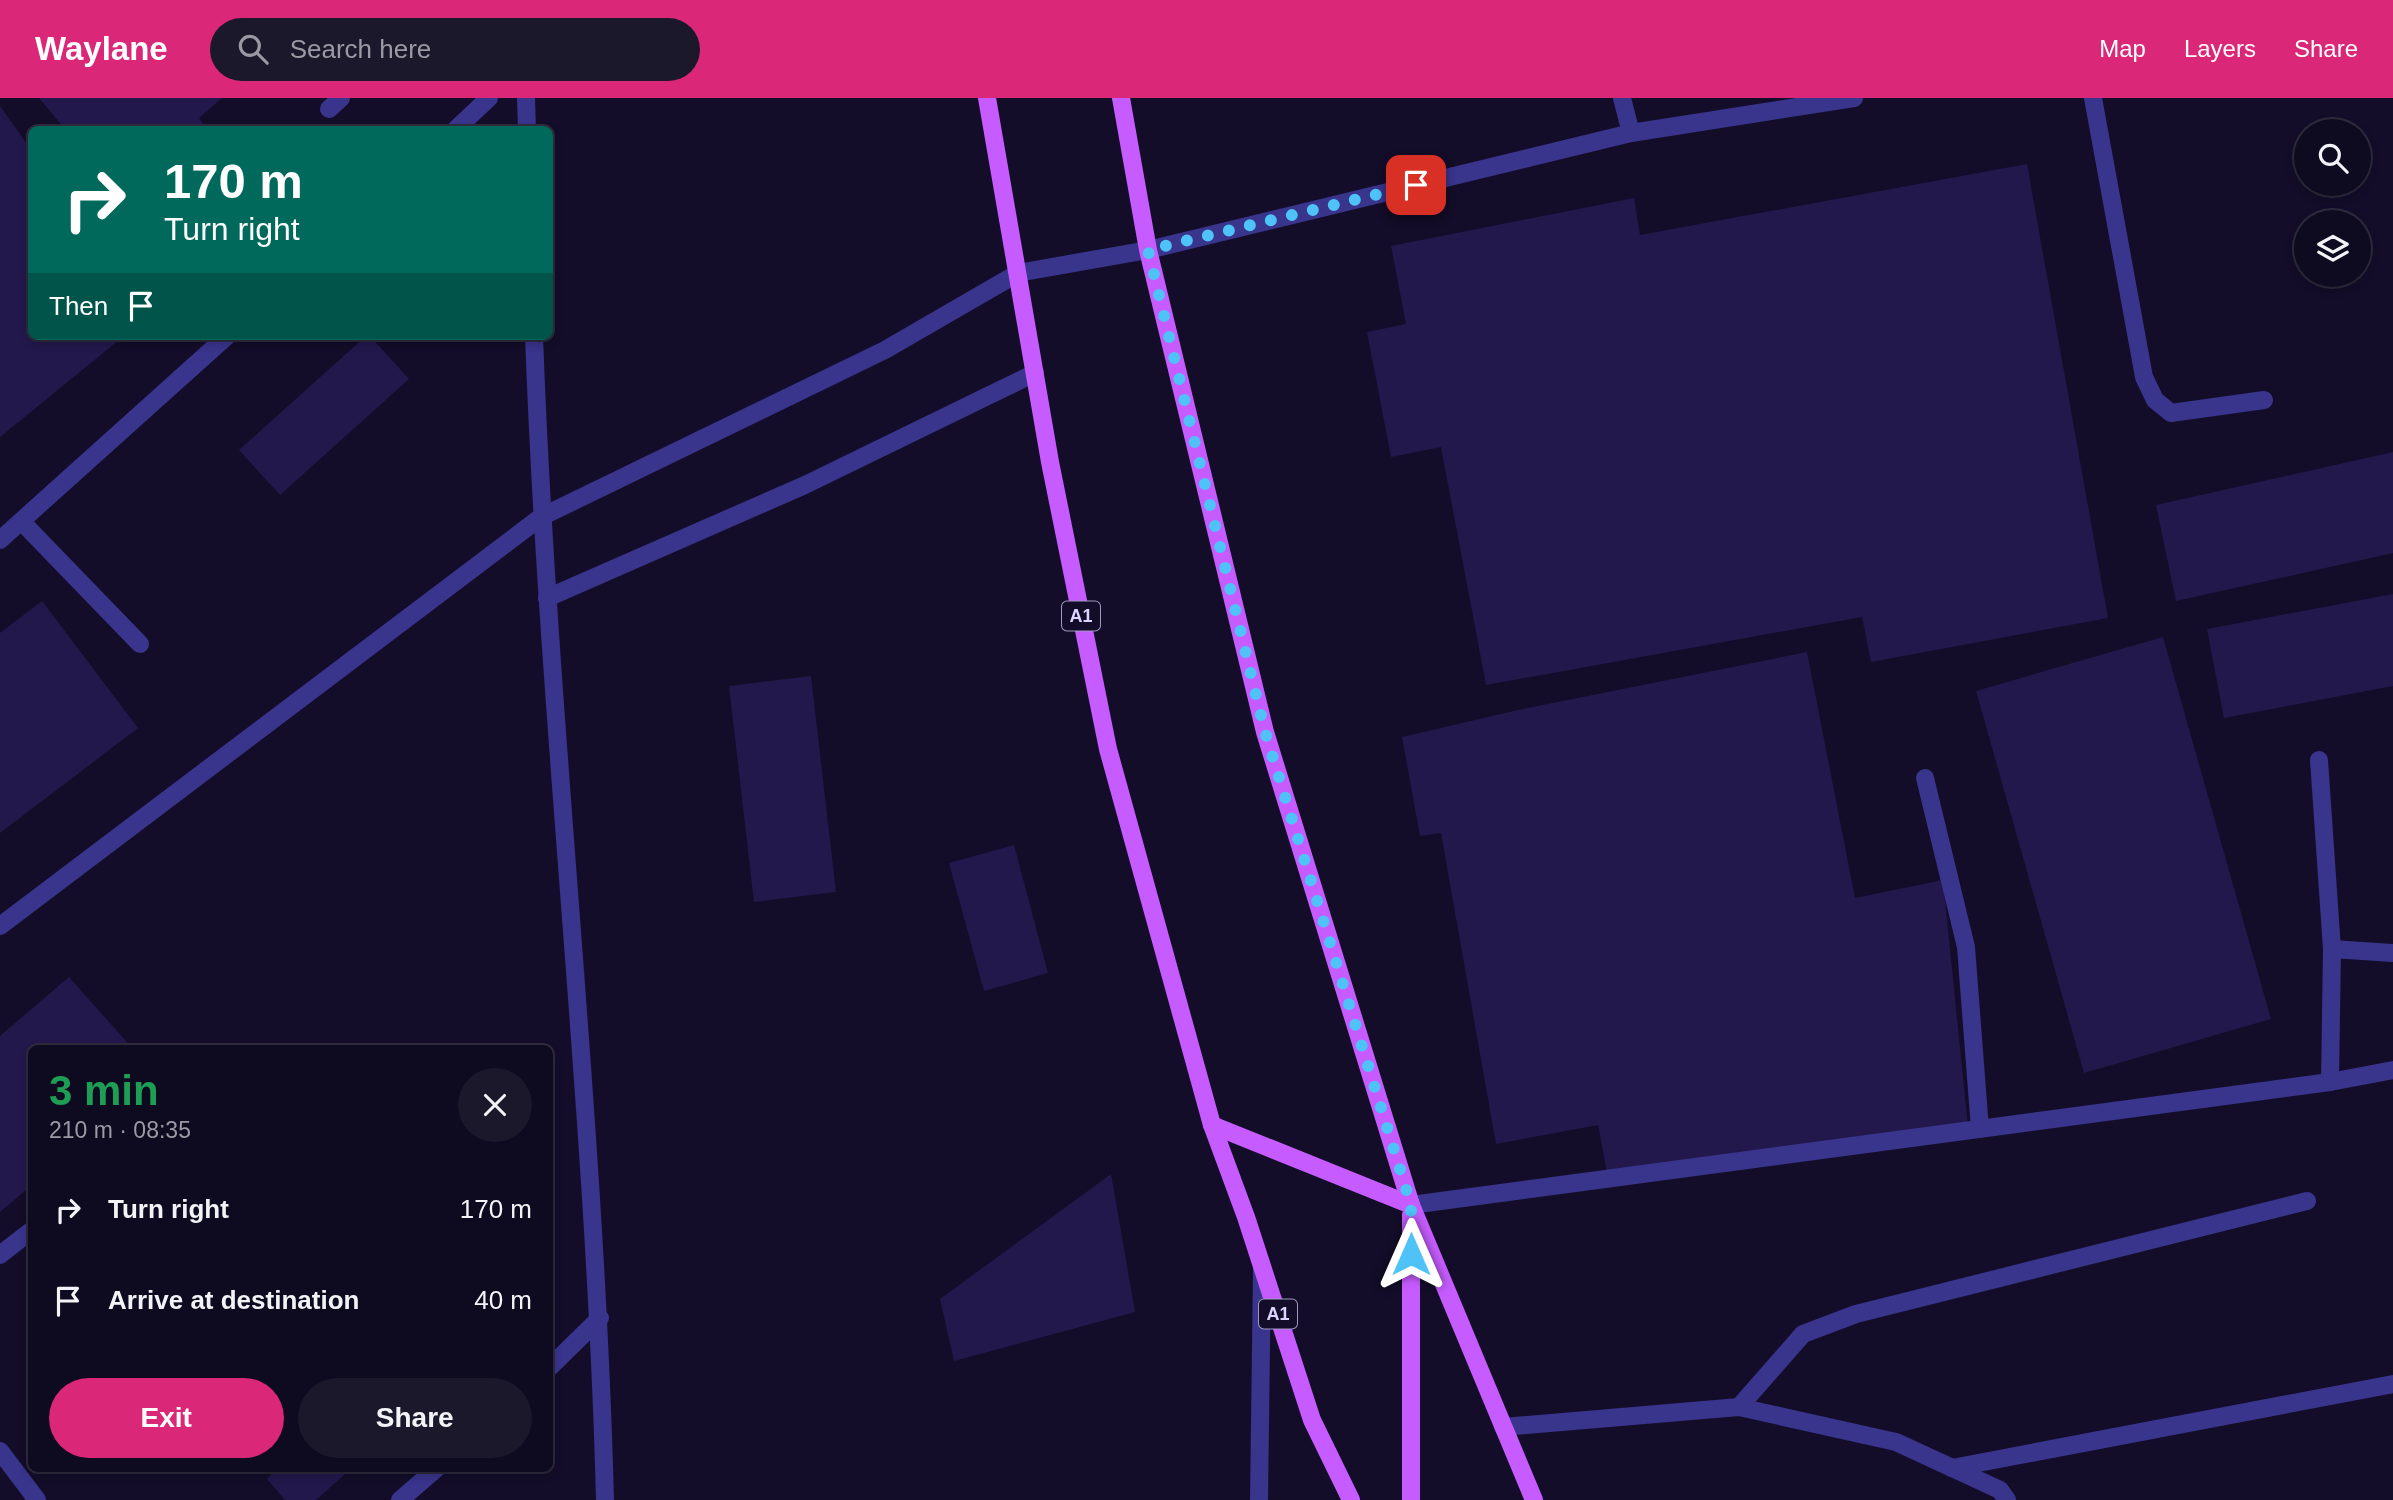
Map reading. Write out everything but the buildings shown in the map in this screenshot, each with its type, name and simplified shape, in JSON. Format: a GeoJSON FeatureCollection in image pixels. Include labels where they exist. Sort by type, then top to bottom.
{"type":"FeatureCollection","features":[{"type":"Feature","properties":{"kind":"main road","name":"A1"},"geometry":{"type":"LineString","coordinates":[[987,98],[1035,373],[1108,748],[1212,1125],[1312,1420],[1351,1500]]}},
{"type":"Feature","properties":{"kind":"main road"},"geometry":{"type":"LineString","coordinates":[[1121,98],[1148,250],[1265,732],[1411,1205],[1534,1500]]}},
{"type":"Feature","properties":{"kind":"main road"},"geometry":{"type":"LineString","coordinates":[[1212,1125],[1411,1205]]}},
{"type":"Feature","properties":{"kind":"main road"},"geometry":{"type":"LineString","coordinates":[[1411,1205],[1411,1500]]}},
{"type":"Feature","properties":{"kind":"street"},"geometry":{"type":"LineString","coordinates":[[458,126],[489,98]]}},
{"type":"Feature","properties":{"kind":"street"},"geometry":{"type":"LineString","coordinates":[[526,98],[527,126]]}},
{"type":"Feature","properties":{"kind":"street"},"geometry":{"type":"LineString","coordinates":[[1622,98],[1631,133]]}},
{"type":"Feature","properties":{"kind":"street"},"geometry":{"type":"LineString","coordinates":[[0,926],[541,517],[885,350],[1018,273],[1148,250],[1631,133],[1854,98]]}},
{"type":"Feature","properties":{"kind":"street"},"geometry":{"type":"LineString","coordinates":[[2093,98],[2144,377],[2155,400],[2171,413],[2264,400]]}},
{"type":"Feature","properties":{"kind":"street"},"geometry":{"type":"LineString","coordinates":[[0,540],[223,340]]}},
{"type":"Feature","properties":{"kind":"street"},"geometry":{"type":"LineString","coordinates":[[534,340],[541,517],[600,1318],[605,1500]]}},
{"type":"Feature","properties":{"kind":"street"},"geometry":{"type":"LineString","coordinates":[[547,598],[805,485],[1035,373]]}},
{"type":"Feature","properties":{"kind":"street"},"geometry":{"type":"LineString","coordinates":[[22,522],[140,644]]}},
{"type":"Feature","properties":{"kind":"street"},"geometry":{"type":"LineString","coordinates":[[2319,760],[2332,949],[2330,1082]]}},
{"type":"Feature","properties":{"kind":"street"},"geometry":{"type":"LineString","coordinates":[[1925,778],[1966,947],[1980,1129]]}},
{"type":"Feature","properties":{"kind":"street"},"geometry":{"type":"LineString","coordinates":[[2332,949],[2393,953]]}},
{"type":"Feature","properties":{"kind":"street"},"geometry":{"type":"LineString","coordinates":[[1411,1205],[2330,1082],[2393,1070]]}},
{"type":"Feature","properties":{"kind":"street"},"geometry":{"type":"LineString","coordinates":[[1739,1407],[1804,1334],[1856,1314],[2307,1201]]}},
{"type":"Feature","properties":{"kind":"street"},"geometry":{"type":"LineString","coordinates":[[0,1255],[28,1233]]}},
{"type":"Feature","properties":{"kind":"street"},"geometry":{"type":"LineString","coordinates":[[1259,1500],[1262,1266]]}},
{"type":"Feature","properties":{"kind":"street"},"geometry":{"type":"LineString","coordinates":[[553,1364],[600,1318]]}},
{"type":"Feature","properties":{"kind":"street"},"geometry":{"type":"LineString","coordinates":[[1952,1468],[2393,1384]]}},
{"type":"Feature","properties":{"kind":"street"},"geometry":{"type":"LineString","coordinates":[[1503,1427],[1739,1407],[1896,1442],[2000,1490],[2007,1500]]}},
{"type":"Feature","properties":{"kind":"street"},"geometry":{"type":"LineString","coordinates":[[0,1451],[37,1500]]}},
{"type":"Feature","properties":{"kind":"street"},"geometry":{"type":"LineString","coordinates":[[400,1500],[432,1472]]}},
{"type":"Feature","properties":{"kind":"route"},"geometry":{"type":"LineString","coordinates":[[1411,1254],[1411,1205],[1265,732],[1148,250],[1416,185]]}}]}
